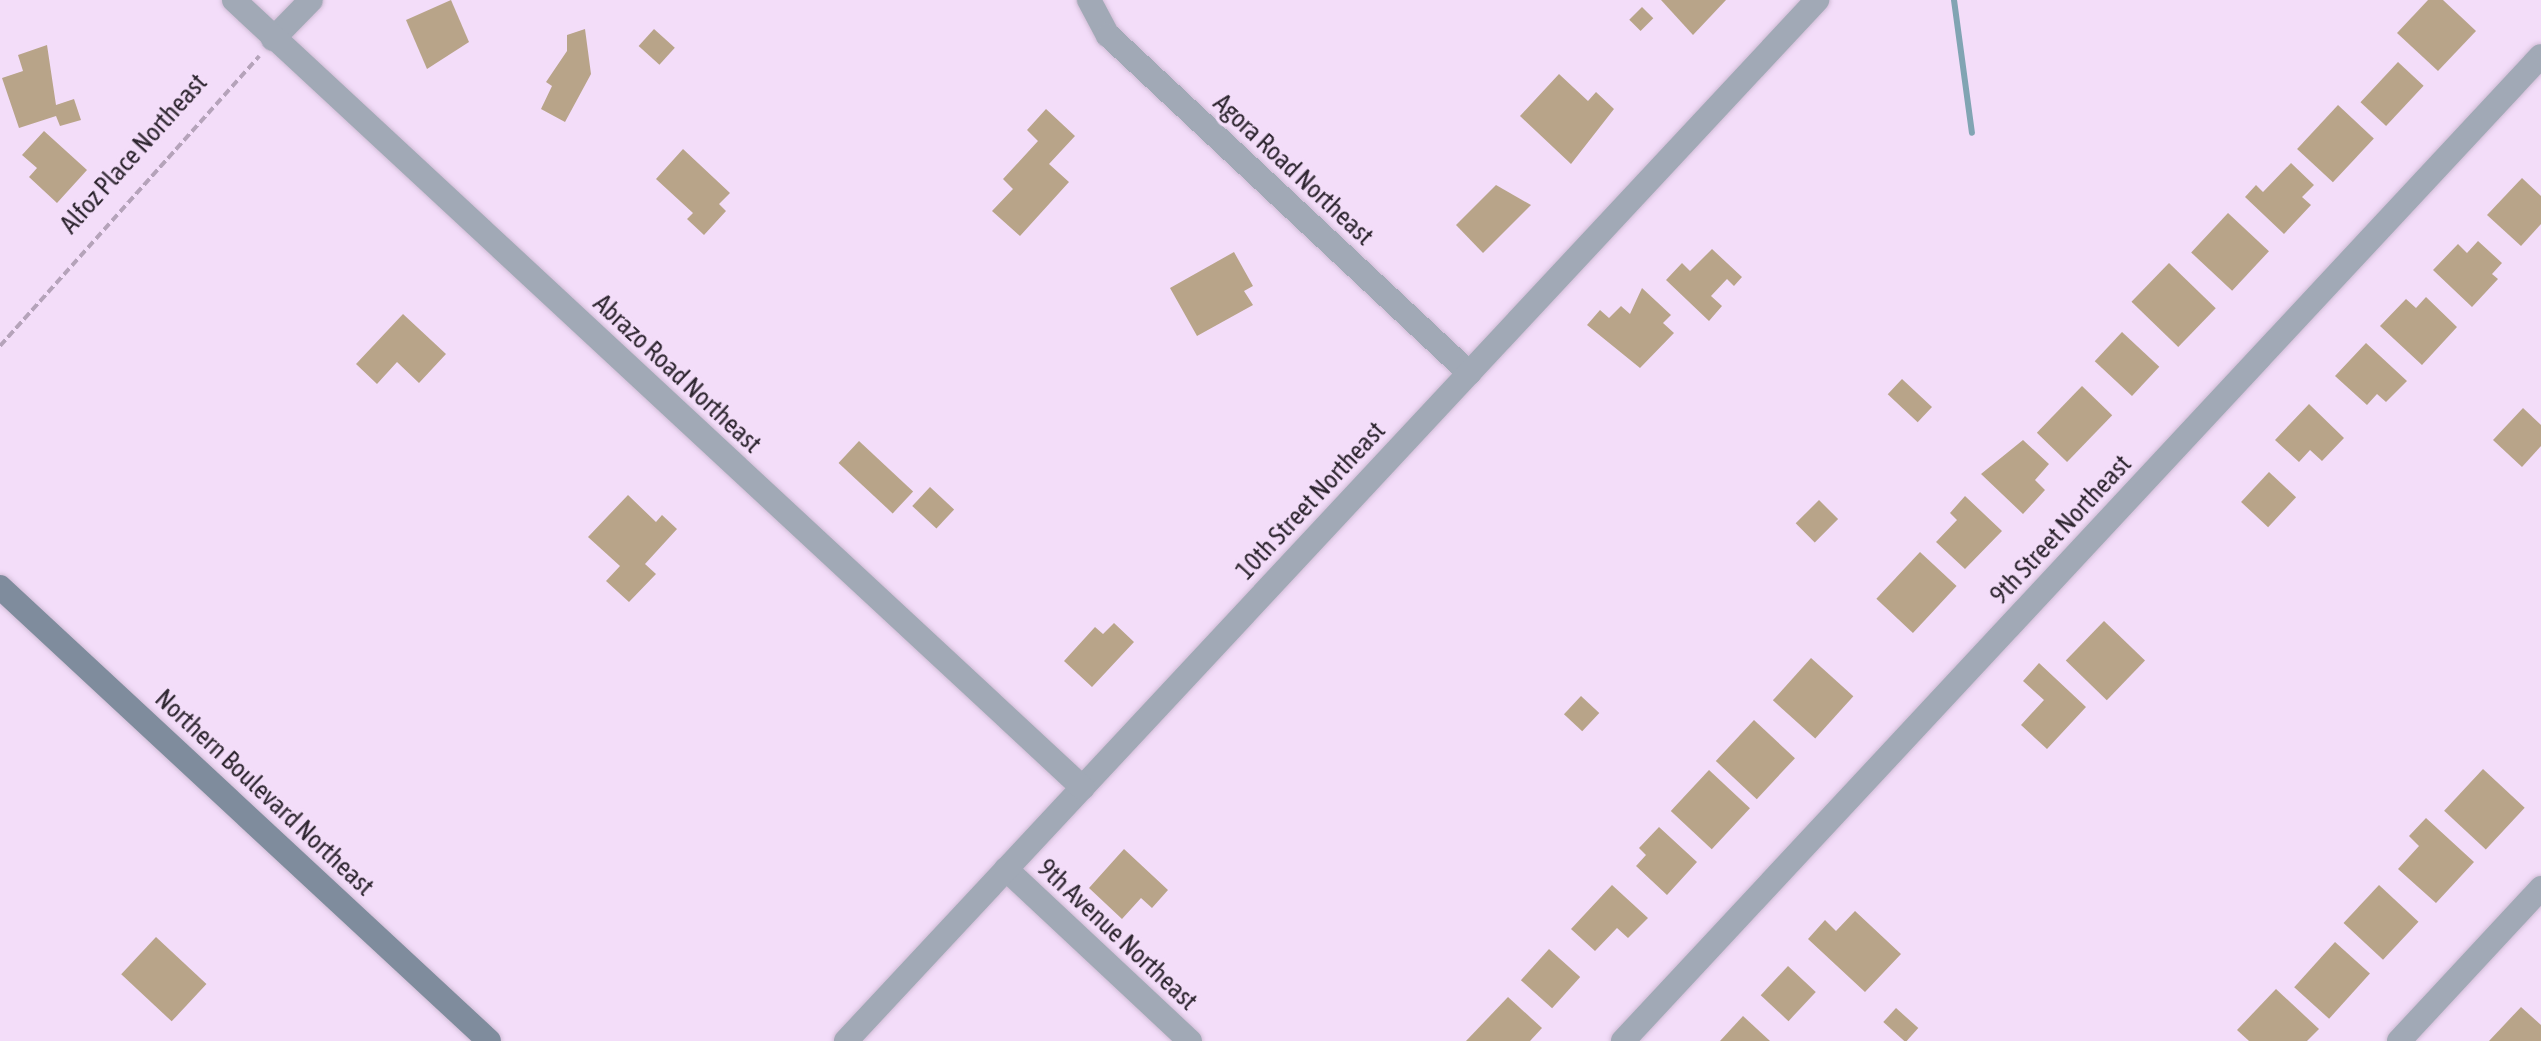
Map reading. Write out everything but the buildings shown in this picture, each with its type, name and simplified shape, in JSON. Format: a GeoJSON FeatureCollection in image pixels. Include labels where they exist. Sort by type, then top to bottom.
{"type":"FeatureCollection","features":[{"type":"Feature","properties":{"kind":"main road","name":"Northern Boulevard Northeast"},"geometry":{"type":"LineString","coordinates":[[0,587],[489,1041]]}},
{"type":"Feature","properties":{"kind":"street","name":"Abrazo Road Northeast"},"geometry":{"type":"LineString","coordinates":[[234,0],[1083,788]]}},
{"type":"Feature","properties":{"kind":"street"},"geometry":{"type":"LineString","coordinates":[[273,39],[311,0]]}},
{"type":"Feature","properties":{"kind":"street","name":"Agora Road Northeast"},"geometry":{"type":"LineString","coordinates":[[1089,0],[1108,35],[1469,373]]}},
{"type":"Feature","properties":{"kind":"street","name":"10th Street Northeast"},"geometry":{"type":"LineString","coordinates":[[846,1041],[1817,0]]}},
{"type":"Feature","properties":{"kind":"street","name":"9th Street Northeast"},"geometry":{"type":"LineString","coordinates":[[1623,1041],[2541,56]]}},
{"type":"Feature","properties":{"kind":"street","name":"9th Avenue Northeast"},"geometry":{"type":"LineString","coordinates":[[1006,869],[1190,1041]]}},
{"type":"Feature","properties":{"kind":"street"},"geometry":{"type":"LineString","coordinates":[[2399,1041],[2541,888]]}},
{"type":"Feature","properties":{"kind":"path","name":"Alfoz Place Northeast"},"geometry":{"type":"LineString","coordinates":[[0,346],[273,39]]}},
{"type":"Feature","properties":{"kind":"waterway"},"geometry":{"type":"LineString","coordinates":[[1954,0],[1972,133]]}}]}
